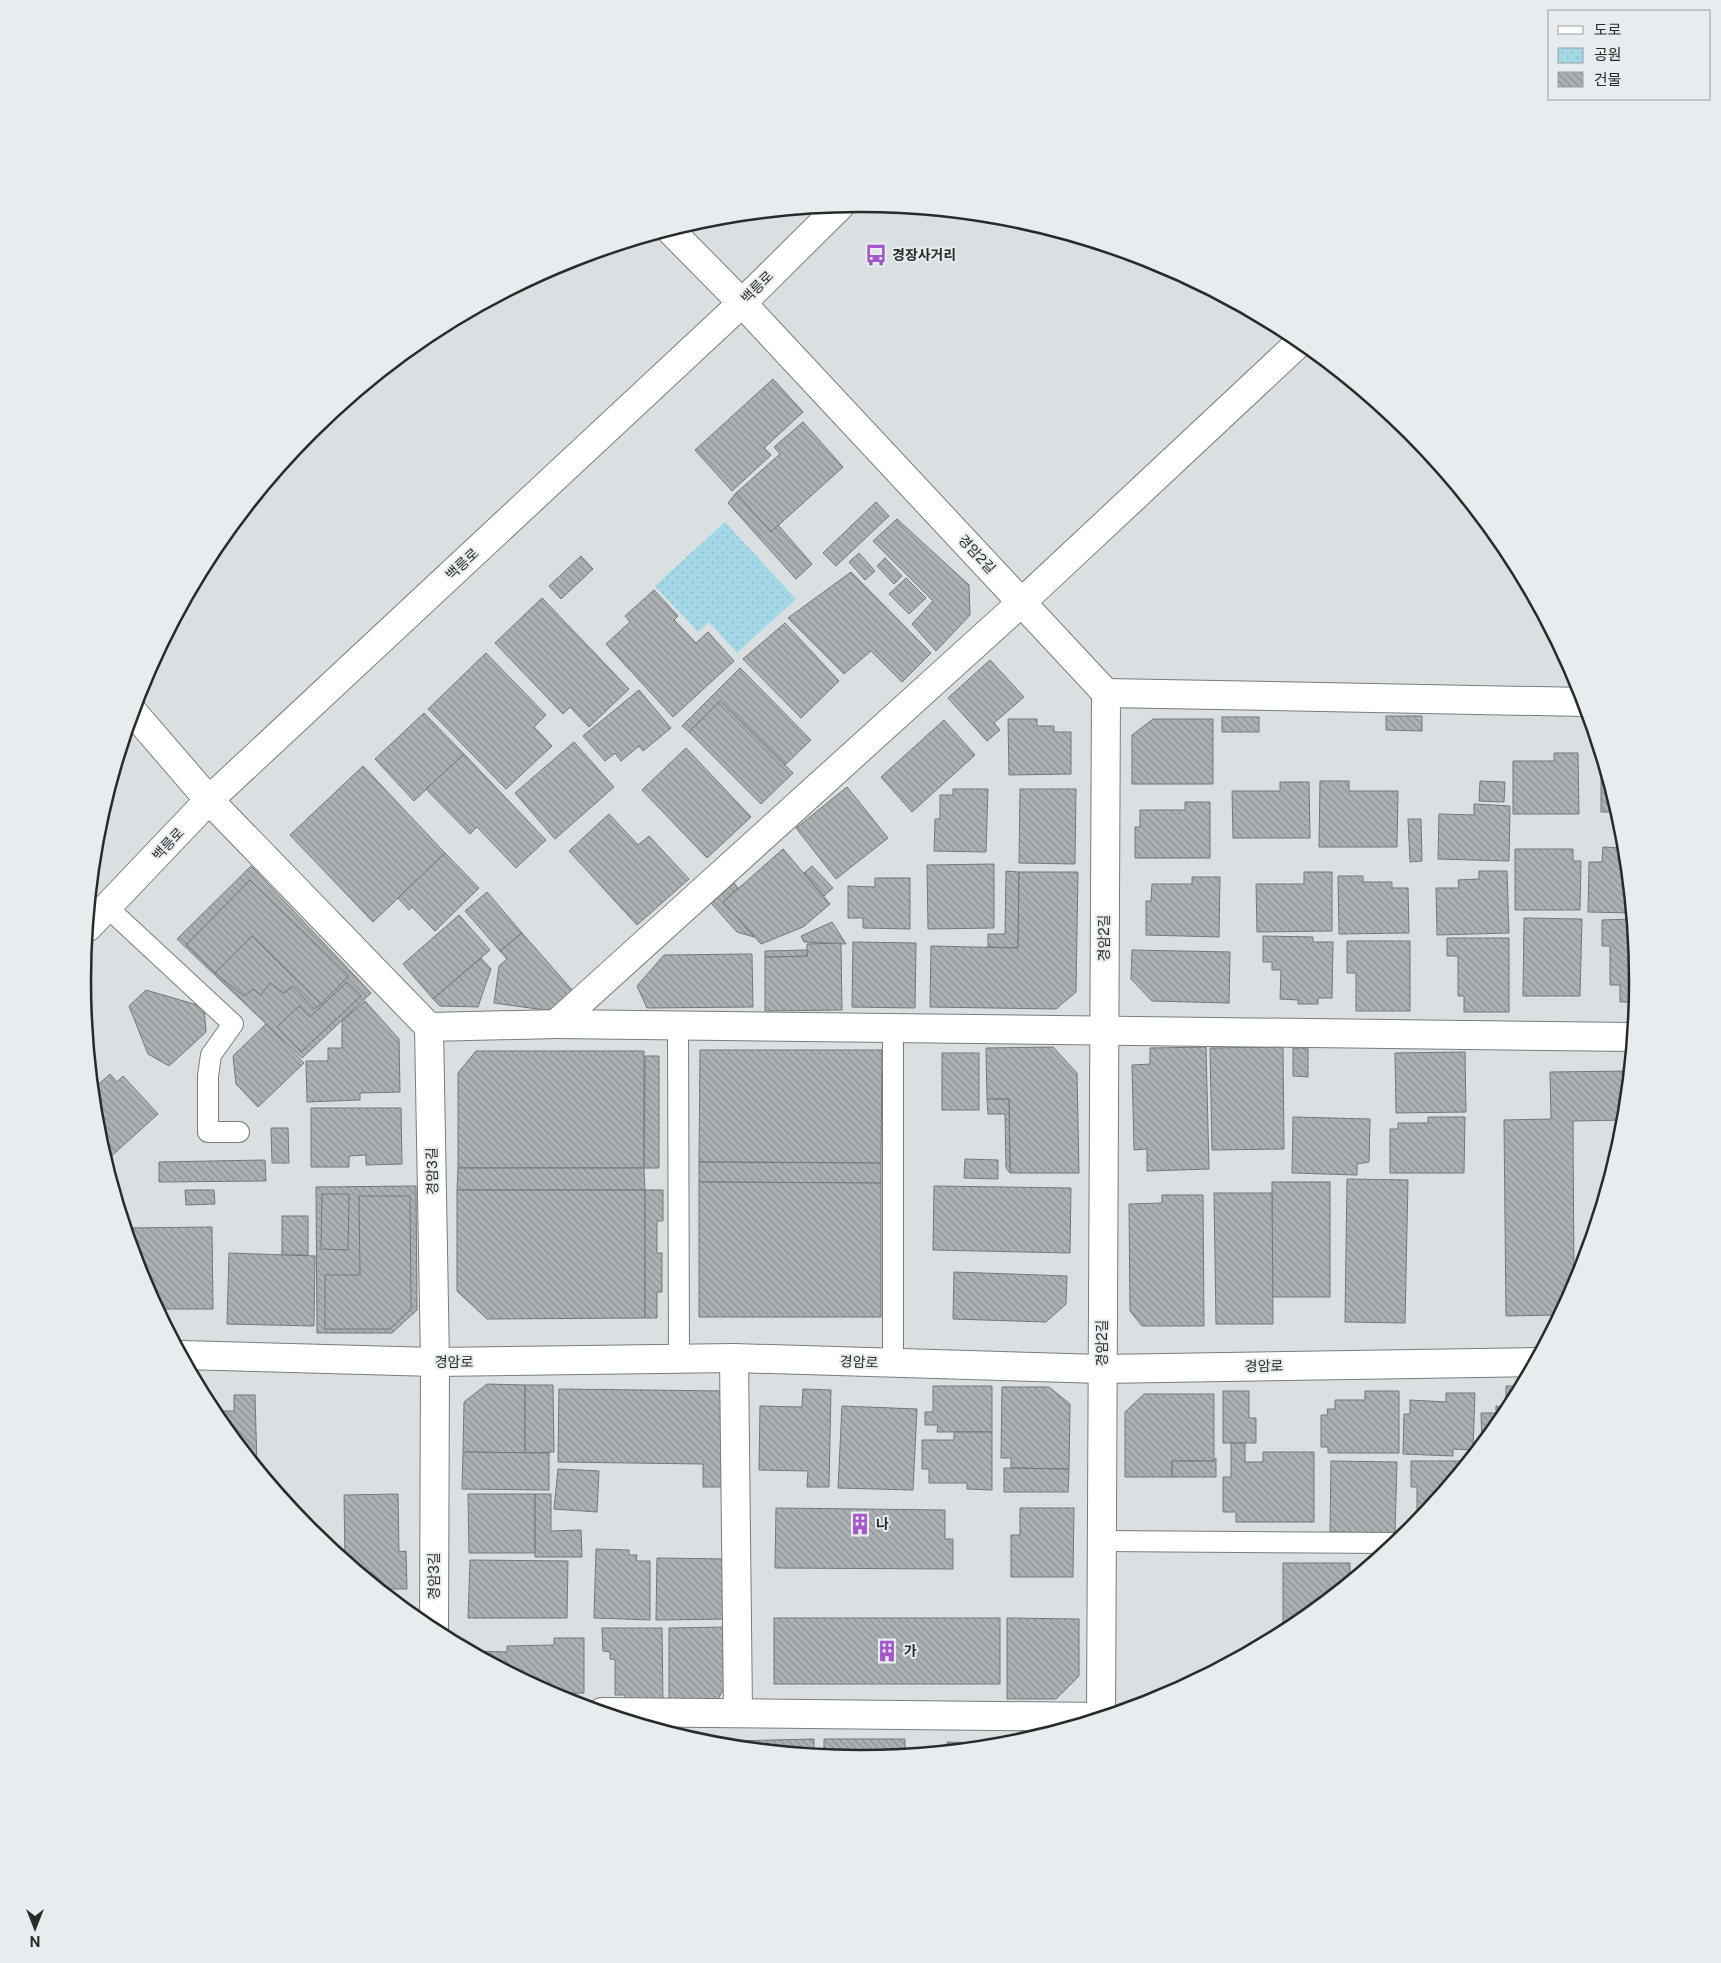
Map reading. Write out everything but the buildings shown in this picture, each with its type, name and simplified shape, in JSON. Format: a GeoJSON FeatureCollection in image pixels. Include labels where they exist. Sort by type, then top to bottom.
{"type":"FeatureCollection","features":[{"type":"Feature","properties":{"kind":"street","name":"백릉로"},"geometry":{"type":"LineString","coordinates":[[94,921],[210,800],[742,303],[833,213]]}},
{"type":"Feature","properties":{"kind":"street","name":"경암2길"},"geometry":{"type":"LineString","coordinates":[[675,235],[742,303],[1106,693],[1103,1030],[1102,1712]]}},
{"type":"Feature","properties":{"kind":"street"},"geometry":{"type":"LineString","coordinates":[[556,1024],[1022,602],[1295,347]]}},
{"type":"Feature","properties":{"kind":"street"},"geometry":{"type":"LineString","coordinates":[[1106,693],[1577,702]]}},
{"type":"Feature","properties":{"kind":"street"},"geometry":{"type":"LineString","coordinates":[[138,718],[210,800],[429,1027],[556,1024],[1628,1037]]}},
{"type":"Feature","properties":{"kind":"street","name":"경암3길"},"geometry":{"type":"LineString","coordinates":[[429,1027],[435,1362],[434,1622]]}},
{"type":"Feature","properties":{"kind":"street","name":"경암로"},"geometry":{"type":"LineString","coordinates":[[188,1355],[435,1362],[734,1358],[1102,1369],[1529,1362]]}},
{"type":"Feature","properties":{"kind":"street"},"geometry":{"type":"LineString","coordinates":[[734,1358],[738,1713]]}},
{"type":"Feature","properties":{"kind":"street"},"geometry":{"type":"LineString","coordinates":[[620,1712],[1086,1717]]}},
{"type":"Feature","properties":{"kind":"lane"},"geometry":{"type":"LineString","coordinates":[[108,908],[233,1024],[210,1055],[208,1132],[239,1132]]}},
{"type":"Feature","properties":{"kind":"lane"},"geometry":{"type":"LineString","coordinates":[[678,1026],[679,1359]]}},
{"type":"Feature","properties":{"kind":"lane"},"geometry":{"type":"LineString","coordinates":[[893,1028],[893,1363]]}},
{"type":"Feature","properties":{"kind":"lane"},"geometry":{"type":"LineString","coordinates":[[1103,1541],[1386,1543]]}},
{"type":"Feature","properties":{"kind":"green space"},"geometry":{"type":"Polygon","coordinates":[[[725,522],[796,599],[737,653],[709,622],[698,632],[655,586],[725,522]]]}},
{"type":"Feature","properties":{"kind":"place","name":"경장사거리"},"geometry":{"type":"Point","coordinates":[876,255]}},
{"type":"Feature","properties":{"kind":"place","name":"나"},"geometry":{"type":"Point","coordinates":[860,1524]}},
{"type":"Feature","properties":{"kind":"place","name":"가"},"geometry":{"type":"Point","coordinates":[887,1651]}}]}
